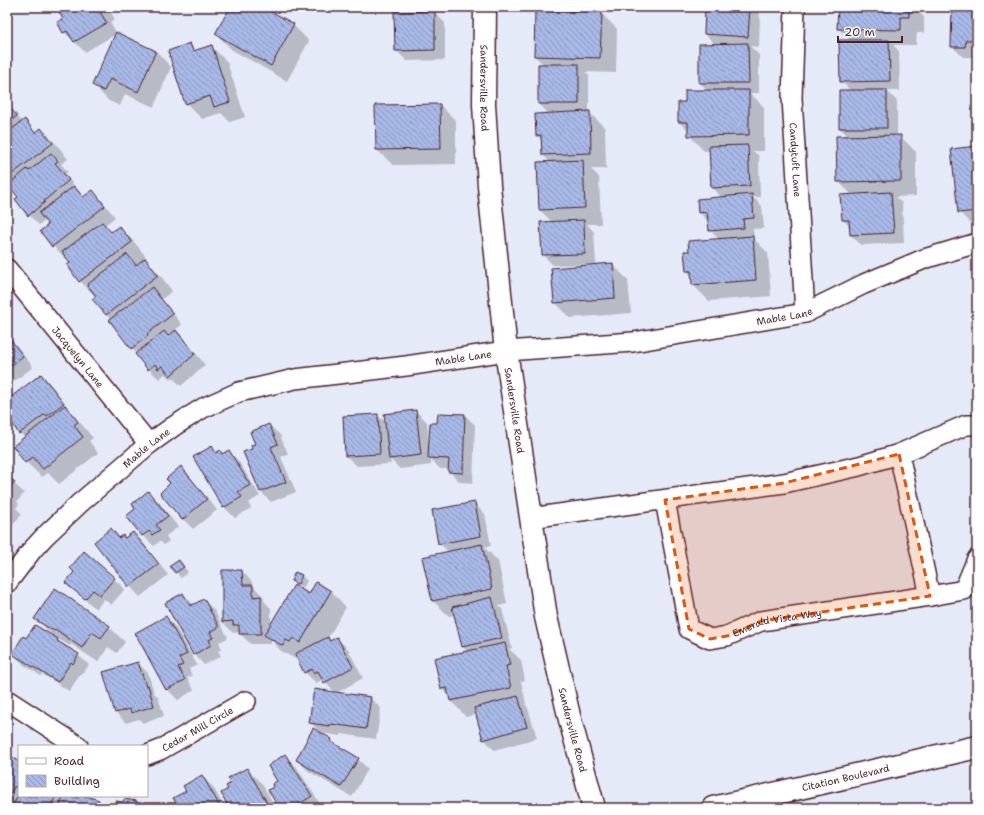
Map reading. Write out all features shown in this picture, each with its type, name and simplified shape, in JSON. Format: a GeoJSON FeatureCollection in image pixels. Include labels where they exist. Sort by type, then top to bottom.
{"type":"FeatureCollection","features":[{"type":"Feature","properties":{"kind":"street","name":"Sandersville Road"},"geometry":{"type":"LineString","coordinates":[[485,7],[484,104],[488,179],[506,351],[546,617],[570,720],[594,808]]}},
{"type":"Feature","properties":{"kind":"street","name":"Candytuft Lane"},"geometry":{"type":"LineString","coordinates":[[795,7],[792,98],[805,314]]}},
{"type":"Feature","properties":{"kind":"street","name":"Mable Lane"},"geometry":{"type":"LineString","coordinates":[[7,584],[33,549],[51,530],[149,444],[174,426],[204,408],[239,392],[295,379],[406,366],[506,351],[633,342],[805,314],[864,284],[924,259],[977,243]]}},
{"type":"Feature","properties":{"kind":"street","name":"Jacquelyn Lane"},"geometry":{"type":"LineString","coordinates":[[7,269],[149,444]]}},
{"type":"Feature","properties":{"kind":"street"},"geometry":{"type":"LineString","coordinates":[[530,518],[784,483],[859,466],[899,454],[966,425],[977,425]]}},
{"type":"Feature","properties":{"kind":"street"},"geometry":{"type":"LineString","coordinates":[[899,454],[930,596]]}},
{"type":"Feature","properties":{"kind":"street","name":"Emerald Vista Way"},"geometry":{"type":"LineString","coordinates":[[665,500],[690,629],[710,639],[727,636],[761,621],[964,590],[977,559]]}},
{"type":"Feature","properties":{"kind":"street"},"geometry":{"type":"LineString","coordinates":[[7,700],[76,745]]}},
{"type":"Feature","properties":{"kind":"street","name":"Cedar Mill Circle"},"geometry":{"type":"LineString","coordinates":[[148,755],[160,750],[246,701]]}},
{"type":"Feature","properties":{"kind":"street","name":"Citation Boulevard"},"geometry":{"type":"LineString","coordinates":[[713,808],[977,747]]}},
{"type":"Feature","properties":{"kind":"highlighted area"},"geometry":{"type":"Polygon","coordinates":[[[899,454],[930,596],[761,621],[727,636],[710,639],[689,629],[665,500],[784,483],[899,454]]]}},
{"type":"Feature","properties":{"kind":"building"},"geometry":{"type":"Polygon","coordinates":[[[67,7],[104,7],[105,9],[100,12],[107,23],[74,42],[67,31],[63,33],[57,22],[63,19],[59,12],[67,7]]]}},
{"type":"Feature","properties":{"kind":"building"},"geometry":{"type":"Polygon","coordinates":[[[230,7],[263,7],[294,24],[271,66],[215,34],[230,7]]]}},
{"type":"Feature","properties":{"kind":"building"},"geometry":{"type":"Polygon","coordinates":[[[705,7],[750,7],[748,37],[704,34],[705,7]]]}},
{"type":"Feature","properties":{"kind":"building"},"geometry":{"type":"Polygon","coordinates":[[[838,7],[909,7],[909,17],[901,17],[901,30],[837,29],[838,7]]]}},
{"type":"Feature","properties":{"kind":"building"},"geometry":{"type":"Polygon","coordinates":[[[952,7],[977,7],[977,40],[966,40],[965,47],[951,47],[952,7]]]}},
{"type":"Feature","properties":{"kind":"building"},"geometry":{"type":"Polygon","coordinates":[[[535,10],[602,12],[600,58],[534,56],[535,10]]]}},
{"type":"Feature","properties":{"kind":"building"},"geometry":{"type":"Polygon","coordinates":[[[435,11],[435,50],[395,51],[394,12],[435,11]]]}},
{"type":"Feature","properties":{"kind":"building"},"geometry":{"type":"Polygon","coordinates":[[[116,32],[156,51],[138,92],[110,79],[104,91],[92,85],[116,32]]]}},
{"type":"Feature","properties":{"kind":"building"},"geometry":{"type":"Polygon","coordinates":[[[839,40],[889,40],[890,81],[840,82],[839,40]]]}},
{"type":"Feature","properties":{"kind":"building"},"geometry":{"type":"Polygon","coordinates":[[[190,43],[193,51],[212,45],[230,102],[214,107],[210,96],[185,104],[168,51],[190,43]]]}},
{"type":"Feature","properties":{"kind":"building"},"geometry":{"type":"Polygon","coordinates":[[[748,43],[749,83],[699,83],[699,44],[748,43]]]}},
{"type":"Feature","properties":{"kind":"building"},"geometry":{"type":"Polygon","coordinates":[[[538,64],[579,64],[579,104],[538,104],[538,64]]]}},
{"type":"Feature","properties":{"kind":"building"},"geometry":{"type":"Polygon","coordinates":[[[685,90],[749,90],[749,135],[688,136],[688,122],[678,122],[678,102],[685,102],[685,90]]]}},
{"type":"Feature","properties":{"kind":"building"},"geometry":{"type":"Polygon","coordinates":[[[839,90],[887,90],[887,128],[839,128],[839,90]]]}},
{"type":"Feature","properties":{"kind":"building"},"geometry":{"type":"Polygon","coordinates":[[[7,104],[17,116],[7,124],[7,104]]]}},
{"type":"Feature","properties":{"kind":"building"},"geometry":{"type":"Polygon","coordinates":[[[440,104],[441,149],[376,150],[375,105],[440,104]]]}},
{"type":"Feature","properties":{"kind":"building"},"geometry":{"type":"Polygon","coordinates":[[[590,111],[591,153],[542,155],[541,135],[536,136],[535,114],[590,111]]]}},
{"type":"Feature","properties":{"kind":"building"},"geometry":{"type":"Polygon","coordinates":[[[25,119],[35,133],[41,128],[53,143],[7,178],[7,133],[25,119]]]}},
{"type":"Feature","properties":{"kind":"building"},"geometry":{"type":"Polygon","coordinates":[[[901,135],[901,181],[837,182],[836,136],[901,135]]]}},
{"type":"Feature","properties":{"kind":"building"},"geometry":{"type":"Polygon","coordinates":[[[748,145],[750,186],[711,188],[709,146],[748,145]]]}},
{"type":"Feature","properties":{"kind":"building"},"geometry":{"type":"Polygon","coordinates":[[[977,146],[977,211],[958,213],[951,149],[977,146]]]}},
{"type":"Feature","properties":{"kind":"building"},"geometry":{"type":"Polygon","coordinates":[[[51,153],[58,161],[55,163],[69,180],[28,216],[15,199],[18,197],[8,185],[27,169],[29,171],[51,153]]]}},
{"type":"Feature","properties":{"kind":"building"},"geometry":{"type":"Polygon","coordinates":[[[583,160],[585,208],[539,210],[537,162],[583,160]]]}},
{"type":"Feature","properties":{"kind":"building"},"geometry":{"type":"Polygon","coordinates":[[[74,186],[83,197],[93,190],[105,206],[52,247],[40,231],[48,225],[39,213],[74,186]]]}},
{"type":"Feature","properties":{"kind":"building"},"geometry":{"type":"Polygon","coordinates":[[[891,192],[894,233],[850,235],[849,220],[842,220],[840,195],[891,192]]]}},
{"type":"Feature","properties":{"kind":"building"},"geometry":{"type":"Polygon","coordinates":[[[752,194],[754,218],[743,219],[744,228],[709,231],[707,212],[698,213],[697,199],[752,194]]]}},
{"type":"Feature","properties":{"kind":"building"},"geometry":{"type":"Polygon","coordinates":[[[584,220],[585,254],[542,255],[540,222],[584,220]]]}},
{"type":"Feature","properties":{"kind":"building"},"geometry":{"type":"Polygon","coordinates":[[[102,222],[111,232],[119,226],[132,242],[79,282],[67,265],[70,263],[62,252],[102,222]]]}},
{"type":"Feature","properties":{"kind":"building"},"geometry":{"type":"Polygon","coordinates":[[[753,236],[756,280],[692,285],[691,271],[686,271],[684,251],[689,251],[688,241],[753,236]]]}},
{"type":"Feature","properties":{"kind":"building"},"geometry":{"type":"Polygon","coordinates":[[[127,254],[136,265],[145,258],[158,275],[106,315],[92,299],[96,296],[87,285],[127,254]]]}},
{"type":"Feature","properties":{"kind":"building"},"geometry":{"type":"Polygon","coordinates":[[[613,263],[615,298],[554,303],[551,268],[613,263]]]}},
{"type":"Feature","properties":{"kind":"building"},"geometry":{"type":"Polygon","coordinates":[[[152,287],[173,314],[147,334],[148,336],[131,349],[109,320],[152,287]]]}},
{"type":"Feature","properties":{"kind":"building"},"geometry":{"type":"Polygon","coordinates":[[[176,330],[195,354],[170,376],[162,366],[158,369],[155,364],[148,370],[135,354],[164,331],[168,336],[176,330]]]}},
{"type":"Feature","properties":{"kind":"building"},"geometry":{"type":"Polygon","coordinates":[[[7,335],[23,356],[7,369],[7,335]]]}},
{"type":"Feature","properties":{"kind":"building"},"geometry":{"type":"Polygon","coordinates":[[[41,374],[64,403],[47,416],[45,414],[19,434],[12,423],[10,425],[7,421],[7,400],[41,374]]]}},
{"type":"Feature","properties":{"kind":"building"},"geometry":{"type":"Polygon","coordinates":[[[65,405],[78,422],[74,425],[83,437],[43,469],[33,457],[25,463],[13,446],[65,405]]]}},
{"type":"Feature","properties":{"kind":"building"},"geometry":{"type":"Polygon","coordinates":[[[416,410],[421,455],[389,459],[384,414],[416,410]]]}},
{"type":"Feature","properties":{"kind":"building"},"geometry":{"type":"Polygon","coordinates":[[[438,413],[465,414],[463,473],[448,472],[449,459],[428,458],[430,423],[437,423],[438,413]]]}},
{"type":"Feature","properties":{"kind":"building"},"geometry":{"type":"Polygon","coordinates":[[[378,414],[380,454],[345,456],[343,416],[378,414]]]}},
{"type":"Feature","properties":{"kind":"building"},"geometry":{"type":"Polygon","coordinates":[[[269,424],[278,444],[271,447],[286,482],[260,492],[243,452],[252,449],[251,445],[255,444],[250,432],[269,424]]]}},
{"type":"Feature","properties":{"kind":"building"},"geometry":{"type":"Polygon","coordinates":[[[212,446],[216,453],[220,450],[222,454],[229,450],[250,485],[238,492],[242,497],[223,508],[193,457],[212,446]]]}},
{"type":"Feature","properties":{"kind":"building"},"geometry":{"type":"Polygon","coordinates":[[[181,466],[207,499],[182,520],[160,493],[170,483],[166,479],[181,466]]]}},
{"type":"Feature","properties":{"kind":"building"},"geometry":{"type":"Polygon","coordinates":[[[7,476],[15,482],[7,491],[7,476]]]}},
{"type":"Feature","properties":{"kind":"building"},"geometry":{"type":"Polygon","coordinates":[[[148,491],[168,516],[156,525],[160,530],[152,535],[149,531],[142,536],[126,516],[135,509],[132,504],[148,491]]]}},
{"type":"Feature","properties":{"kind":"building"},"geometry":{"type":"Polygon","coordinates":[[[7,499],[12,503],[7,510],[7,499]]]}},
{"type":"Feature","properties":{"kind":"building"},"geometry":{"type":"Polygon","coordinates":[[[475,502],[481,536],[438,544],[432,510],[475,502]]]}},
{"type":"Feature","properties":{"kind":"building"},"geometry":{"type":"Polygon","coordinates":[[[111,528],[119,538],[123,535],[125,538],[133,532],[159,564],[129,587],[94,542],[111,528]]]}},
{"type":"Feature","properties":{"kind":"building"},"geometry":{"type":"Polygon","coordinates":[[[482,544],[492,589],[432,601],[422,557],[482,544]]]}},
{"type":"Feature","properties":{"kind":"building"},"geometry":{"type":"Polygon","coordinates":[[[84,551],[115,578],[100,595],[93,590],[85,599],[65,583],[74,572],[70,568],[84,551]]]}},
{"type":"Feature","properties":{"kind":"building"},"geometry":{"type":"Polygon","coordinates":[[[179,560],[184,567],[175,573],[170,566],[179,560]]]}},
{"type":"Feature","properties":{"kind":"building"},"geometry":{"type":"Polygon","coordinates":[[[222,570],[242,570],[243,585],[253,585],[253,597],[261,596],[261,634],[239,634],[239,625],[233,625],[233,621],[222,622],[222,570]]]}},
{"type":"Feature","properties":{"kind":"building"},"geometry":{"type":"Polygon","coordinates":[[[295,572],[302,575],[298,584],[291,581],[295,572]]]}},
{"type":"Feature","properties":{"kind":"building"},"geometry":{"type":"Polygon","coordinates":[[[316,582],[331,591],[300,643],[293,638],[290,642],[286,640],[283,646],[264,635],[294,585],[309,594],[316,582]]]}},
{"type":"Feature","properties":{"kind":"building"},"geometry":{"type":"Polygon","coordinates":[[[55,588],[110,626],[101,638],[92,632],[82,648],[55,629],[54,631],[34,619],[55,588]]]}},
{"type":"Feature","properties":{"kind":"building"},"geometry":{"type":"Polygon","coordinates":[[[183,593],[190,606],[204,599],[219,627],[210,632],[213,638],[209,640],[211,645],[193,655],[165,603],[183,593]]]}},
{"type":"Feature","properties":{"kind":"building"},"geometry":{"type":"Polygon","coordinates":[[[492,597],[502,638],[462,647],[452,607],[492,597]]]}},
{"type":"Feature","properties":{"kind":"building"},"geometry":{"type":"Polygon","coordinates":[[[166,616],[187,654],[179,658],[183,665],[178,667],[185,680],[166,690],[135,633],[166,616]]]}},
{"type":"Feature","properties":{"kind":"building"},"geometry":{"type":"Polygon","coordinates":[[[35,625],[58,639],[57,641],[79,654],[73,664],[71,662],[58,682],[12,654],[23,636],[26,638],[35,625]]]}},
{"type":"Feature","properties":{"kind":"building"},"geometry":{"type":"Polygon","coordinates":[[[328,637],[330,641],[337,637],[353,667],[324,683],[318,671],[314,673],[312,669],[304,673],[295,654],[328,637]]]}},
{"type":"Feature","properties":{"kind":"building"},"geometry":{"type":"Polygon","coordinates":[[[505,643],[510,665],[506,666],[511,688],[450,701],[447,688],[441,689],[434,658],[505,643]]]}},
{"type":"Feature","properties":{"kind":"building"},"geometry":{"type":"Polygon","coordinates":[[[138,662],[146,686],[148,685],[154,706],[131,713],[130,709],[115,713],[103,672],[138,662]]]}},
{"type":"Feature","properties":{"kind":"building"},"geometry":{"type":"Polygon","coordinates":[[[314,689],[371,697],[366,729],[331,724],[330,726],[309,723],[314,689]]]}},
{"type":"Feature","properties":{"kind":"building"},"geometry":{"type":"Polygon","coordinates":[[[518,696],[527,727],[483,740],[474,708],[518,696]]]}},
{"type":"Feature","properties":{"kind":"building"},"geometry":{"type":"Polygon","coordinates":[[[313,728],[332,739],[330,741],[359,758],[341,787],[296,760],[313,728]]]}},
{"type":"Feature","properties":{"kind":"building"},"geometry":{"type":"Polygon","coordinates":[[[285,754],[312,796],[293,808],[279,808],[268,790],[273,787],[272,784],[277,781],[268,766],[285,754]]]}},
{"type":"Feature","properties":{"kind":"building"},"geometry":{"type":"Polygon","coordinates":[[[12,757],[18,760],[18,786],[17,787],[15,786],[7,798],[7,758],[10,760],[12,757]]]}},
{"type":"Feature","properties":{"kind":"building"},"geometry":{"type":"Polygon","coordinates":[[[247,768],[270,808],[229,808],[221,793],[228,789],[226,786],[231,783],[228,778],[247,768]]]}},
{"type":"Feature","properties":{"kind":"building"},"geometry":{"type":"Polygon","coordinates":[[[202,775],[221,808],[179,808],[173,798],[186,791],[183,786],[202,775]]]}},
{"type":"Feature","properties":{"kind":"building"},"geometry":{"type":"Polygon","coordinates":[[[18,796],[18,797],[55,797],[50,807],[11,808],[18,796]]]}},
{"type":"Feature","properties":{"kind":"building"},"geometry":{"type":"Polygon","coordinates":[[[63,797],[89,797],[99,800],[97,808],[59,808],[63,797]]]}},
{"type":"Feature","properties":{"kind":"building"},"geometry":{"type":"Polygon","coordinates":[[[124,799],[137,801],[136,808],[102,808],[103,804],[116,806],[116,801],[123,802],[124,799]]]}}]}
